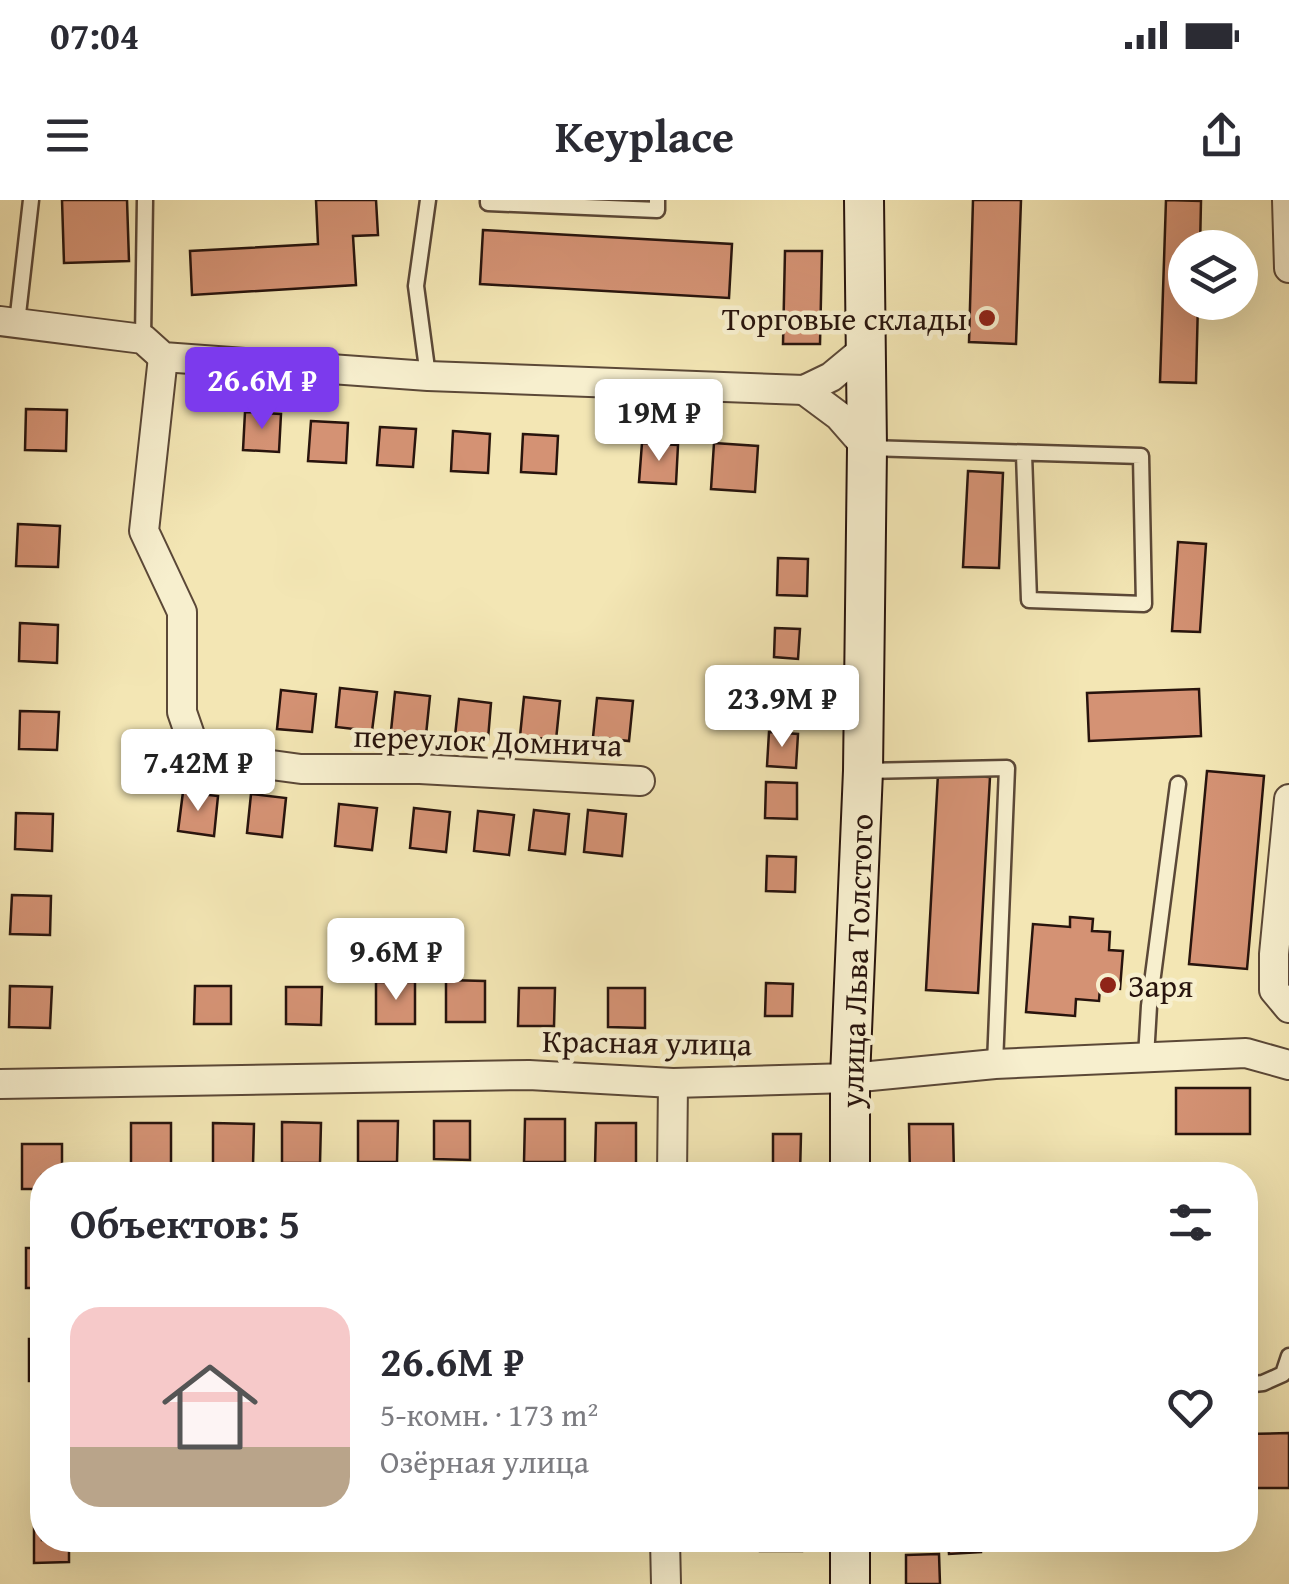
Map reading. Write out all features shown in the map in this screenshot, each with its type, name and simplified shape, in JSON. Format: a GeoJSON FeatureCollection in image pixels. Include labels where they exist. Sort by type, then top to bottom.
{"type":"FeatureCollection","features":[{"type":"Feature","properties":{"kind":"street","name":"улица Льва Толстого"},"geometry":{"type":"LineString","coordinates":[[850,1162],[863,771],[867,448],[864,200]]}},
{"type":"Feature","properties":{"kind":"street"},"geometry":{"type":"LineString","coordinates":[[1287,200],[1289,268]]}},
{"type":"Feature","properties":{"kind":"street"},"geometry":{"type":"LineString","coordinates":[[6,326],[153,348],[428,376],[804,390],[866,348]]}},
{"type":"Feature","properties":{"kind":"street","name":"переулок Домнича"},"geometry":{"type":"LineString","coordinates":[[153,348],[144,531],[182,612],[182,712],[192,740],[228,758],[301,769],[420,769],[640,781]]}},
{"type":"Feature","properties":{"kind":"street"},"geometry":{"type":"LineString","coordinates":[[804,390],[840,416],[867,448]]}},
{"type":"Feature","properties":{"kind":"street"},"geometry":{"type":"LineString","coordinates":[[1289,799],[1274,990],[1289,1008]]}},
{"type":"Feature","properties":{"kind":"street","name":"Красная улица"},"geometry":{"type":"LineString","coordinates":[[0,1084],[528,1074],[673,1083],[850,1078],[996,1064],[1246,1053],[1289,1065]]}},
{"type":"Feature","properties":{"kind":"street"},"geometry":{"type":"LineString","coordinates":[[672,1162],[673,1083]]}},
{"type":"Feature","properties":{"kind":"street"},"geometry":{"type":"LineString","coordinates":[[665,1552],[666,1584]]}},
{"type":"Feature","properties":{"kind":"street"},"geometry":{"type":"LineString","coordinates":[[850,1552],[850,1584]]}},
{"type":"Feature","properties":{"kind":"lane"},"geometry":{"type":"LineString","coordinates":[[6,326],[31,200]]}},
{"type":"Feature","properties":{"kind":"lane"},"geometry":{"type":"LineString","coordinates":[[146,200],[153,348]]}},
{"type":"Feature","properties":{"kind":"lane"},"geometry":{"type":"LineString","coordinates":[[428,200],[416,286],[428,376]]}},
{"type":"Feature","properties":{"kind":"lane"},"geometry":{"type":"LineString","coordinates":[[488,200],[657,210],[657,200]]}},
{"type":"Feature","properties":{"kind":"lane"},"geometry":{"type":"LineString","coordinates":[[867,448],[1141,456],[1144,604],[1029,600],[1024,454]]}},
{"type":"Feature","properties":{"kind":"lane"},"geometry":{"type":"LineString","coordinates":[[863,771],[1007,768],[996,1064]]}},
{"type":"Feature","properties":{"kind":"lane"},"geometry":{"type":"LineString","coordinates":[[1146,1057],[1178,784]]}},
{"type":"Feature","properties":{"kind":"lane"},"geometry":{"type":"LineString","coordinates":[[1258,1384],[1283,1374],[1289,1356]]}},
{"type":"Feature","properties":{"kind":"building"},"geometry":{"type":"Polygon","coordinates":[[[62,200],[127,200],[129,261],[64,263],[62,200]]]}},
{"type":"Feature","properties":{"kind":"building"},"geometry":{"type":"Polygon","coordinates":[[[316,200],[376,200],[378,235],[353,236],[356,285],[192,295],[190,251],[318,244],[316,200]]]}},
{"type":"Feature","properties":{"kind":"building"},"geometry":{"type":"Polygon","coordinates":[[[973,200],[1021,200],[1016,344],[969,342],[973,200]]]}},
{"type":"Feature","properties":{"kind":"building"},"geometry":{"type":"Polygon","coordinates":[[[1166,200],[1201,201],[1200,230],[1168,230],[1168,320],[1198,320],[1196,383],[1160,382],[1166,200]]]}},
{"type":"Feature","properties":{"kind":"building"},"geometry":{"type":"Polygon","coordinates":[[[483,230],[732,244],[729,298],[480,284],[483,230]]]}},
{"type":"Feature","properties":{"kind":"building"},"geometry":{"type":"Polygon","coordinates":[[[785,251],[822,251],[820,344],[783,344],[785,251]]]}},
{"type":"Feature","properties":{"kind":"building"},"geometry":{"type":"Polygon","coordinates":[[[26,409],[67,410],[66,451],[25,450],[26,409]]]}},
{"type":"Feature","properties":{"kind":"building"},"geometry":{"type":"Polygon","coordinates":[[[245,412],[281,414],[279,452],[243,450],[245,412]]]}},
{"type":"Feature","properties":{"kind":"building"},"geometry":{"type":"Polygon","coordinates":[[[311,421],[348,423],[346,463],[308,461],[311,421]]]}},
{"type":"Feature","properties":{"kind":"building"},"geometry":{"type":"Polygon","coordinates":[[[380,427],[416,429],[413,467],[377,465],[380,427]]]}},
{"type":"Feature","properties":{"kind":"building"},"geometry":{"type":"Polygon","coordinates":[[[453,431],[490,434],[488,473],[451,471],[453,431]]]}},
{"type":"Feature","properties":{"kind":"building"},"geometry":{"type":"Polygon","coordinates":[[[523,434],[558,436],[556,474],[521,472],[523,434]]]}},
{"type":"Feature","properties":{"kind":"building"},"geometry":{"type":"Polygon","coordinates":[[[642,443],[678,445],[676,484],[639,482],[642,443]]]}},
{"type":"Feature","properties":{"kind":"building"},"geometry":{"type":"Polygon","coordinates":[[[714,443],[758,446],[755,492],[711,489],[714,443]]]}},
{"type":"Feature","properties":{"kind":"building"},"geometry":{"type":"Polygon","coordinates":[[[968,471],[1003,473],[999,568],[963,567],[968,471]]]}},
{"type":"Feature","properties":{"kind":"building"},"geometry":{"type":"Polygon","coordinates":[[[18,524],[60,526],[58,567],[16,566],[18,524]]]}},
{"type":"Feature","properties":{"kind":"building"},"geometry":{"type":"Polygon","coordinates":[[[1178,542],[1206,544],[1200,632],[1172,631],[1178,542]]]}},
{"type":"Feature","properties":{"kind":"building"},"geometry":{"type":"Polygon","coordinates":[[[778,558],[808,559],[807,596],[777,595],[778,558]]]}},
{"type":"Feature","properties":{"kind":"building"},"geometry":{"type":"Polygon","coordinates":[[[20,623],[58,625],[57,663],[19,661],[20,623]]]}},
{"type":"Feature","properties":{"kind":"building"},"geometry":{"type":"Polygon","coordinates":[[[775,628],[800,629],[798,659],[774,657],[775,628]]]}},
{"type":"Feature","properties":{"kind":"building"},"geometry":{"type":"Polygon","coordinates":[[[771,687],[799,689],[797,723],[769,721],[771,687]]]}},
{"type":"Feature","properties":{"kind":"building"},"geometry":{"type":"Polygon","coordinates":[[[340,688],[377,692],[372,731],[336,727],[340,688]]]}},
{"type":"Feature","properties":{"kind":"building"},"geometry":{"type":"Polygon","coordinates":[[[1199,689],[1201,736],[1089,741],[1087,693],[1199,689]]]}},
{"type":"Feature","properties":{"kind":"building"},"geometry":{"type":"Polygon","coordinates":[[[281,690],[316,694],[312,732],[277,729],[281,690]]]}},
{"type":"Feature","properties":{"kind":"building"},"geometry":{"type":"Polygon","coordinates":[[[395,692],[430,696],[426,735],[391,731],[395,692]]]}},
{"type":"Feature","properties":{"kind":"building"},"geometry":{"type":"Polygon","coordinates":[[[524,697],[560,701],[556,740],[520,736],[524,697]]]}},
{"type":"Feature","properties":{"kind":"building"},"geometry":{"type":"Polygon","coordinates":[[[597,698],[633,701],[629,741],[593,737],[597,698]]]}},
{"type":"Feature","properties":{"kind":"building"},"geometry":{"type":"Polygon","coordinates":[[[459,699],[491,703],[488,739],[455,736],[459,699]]]}},
{"type":"Feature","properties":{"kind":"building"},"geometry":{"type":"Polygon","coordinates":[[[20,711],[59,712],[57,750],[19,749],[20,711]]]}},
{"type":"Feature","properties":{"kind":"building"},"geometry":{"type":"Polygon","coordinates":[[[769,732],[798,734],[796,768],[767,766],[769,732]]]}},
{"type":"Feature","properties":{"kind":"building"},"geometry":{"type":"Polygon","coordinates":[[[1207,771],[1264,776],[1247,969],[1189,964],[1207,771]]]}},
{"type":"Feature","properties":{"kind":"building"},"geometry":{"type":"Polygon","coordinates":[[[938,774],[990,777],[978,993],[926,990],[938,774]]]}},
{"type":"Feature","properties":{"kind":"building"},"geometry":{"type":"Polygon","coordinates":[[[766,782],[797,783],[797,819],[765,818],[766,782]]]}},
{"type":"Feature","properties":{"kind":"building"},"geometry":{"type":"Polygon","coordinates":[[[183,792],[218,796],[214,836],[178,831],[183,792]]]}},
{"type":"Feature","properties":{"kind":"building"},"geometry":{"type":"Polygon","coordinates":[[[251,794],[286,798],[282,837],[247,833],[251,794]]]}},
{"type":"Feature","properties":{"kind":"building"},"geometry":{"type":"Polygon","coordinates":[[[339,804],[377,808],[372,850],[335,846],[339,804]]]}},
{"type":"Feature","properties":{"kind":"building"},"geometry":{"type":"Polygon","coordinates":[[[414,808],[450,812],[446,852],[410,848],[414,808]]]}},
{"type":"Feature","properties":{"kind":"building"},"geometry":{"type":"Polygon","coordinates":[[[534,810],[569,814],[565,854],[529,850],[534,810]]]}},
{"type":"Feature","properties":{"kind":"building"},"geometry":{"type":"Polygon","coordinates":[[[588,810],[626,814],[622,856],[584,852],[588,810]]]}},
{"type":"Feature","properties":{"kind":"building"},"geometry":{"type":"Polygon","coordinates":[[[478,811],[514,815],[509,855],[474,851],[478,811]]]}},
{"type":"Feature","properties":{"kind":"building"},"geometry":{"type":"Polygon","coordinates":[[[16,813],[53,814],[52,851],[15,849],[16,813]]]}},
{"type":"Feature","properties":{"kind":"building"},"geometry":{"type":"Polygon","coordinates":[[[767,856],[796,857],[795,892],[766,891],[767,856]]]}},
{"type":"Feature","properties":{"kind":"building"},"geometry":{"type":"Polygon","coordinates":[[[12,895],[51,896],[50,935],[10,934],[12,895]]]}},
{"type":"Feature","properties":{"kind":"building"},"geometry":{"type":"Polygon","coordinates":[[[1070,917],[1093,919],[1092,931],[1110,932],[1109,950],[1123,951],[1120,989],[1100,987],[1099,1001],[1076,999],[1075,1016],[1026,1012],[1033,924],[1070,927],[1070,917]]]}},
{"type":"Feature","properties":{"kind":"building"},"geometry":{"type":"Polygon","coordinates":[[[446,980],[485,981],[485,1022],[446,1022],[446,980]]]}},
{"type":"Feature","properties":{"kind":"building"},"geometry":{"type":"Polygon","coordinates":[[[376,982],[415,982],[415,1024],[376,1024],[376,982]]]}},
{"type":"Feature","properties":{"kind":"building"},"geometry":{"type":"Polygon","coordinates":[[[766,983],[793,984],[792,1016],[765,1016],[766,983]]]}},
{"type":"Feature","properties":{"kind":"building"},"geometry":{"type":"Polygon","coordinates":[[[10,986],[52,987],[50,1028],[9,1027],[10,986]]]}},
{"type":"Feature","properties":{"kind":"building"},"geometry":{"type":"Polygon","coordinates":[[[195,986],[231,986],[231,1024],[194,1024],[195,986]]]}},
{"type":"Feature","properties":{"kind":"building"},"geometry":{"type":"Polygon","coordinates":[[[286,987],[322,987],[321,1025],[286,1024],[286,987]]]}},
{"type":"Feature","properties":{"kind":"building"},"geometry":{"type":"Polygon","coordinates":[[[519,988],[555,988],[554,1026],[518,1026],[519,988]]]}},
{"type":"Feature","properties":{"kind":"building"},"geometry":{"type":"Polygon","coordinates":[[[608,988],[645,988],[645,1028],[608,1027],[608,988]]]}},
{"type":"Feature","properties":{"kind":"building"},"geometry":{"type":"Polygon","coordinates":[[[1176,1088],[1250,1088],[1250,1134],[1176,1134],[1176,1088]]]}},
{"type":"Feature","properties":{"kind":"building"},"geometry":{"type":"Polygon","coordinates":[[[525,1119],[565,1119],[565,1162],[524,1162],[525,1119]]]}},
{"type":"Feature","properties":{"kind":"building"},"geometry":{"type":"Polygon","coordinates":[[[358,1121],[398,1121],[397,1162],[358,1162],[358,1121]]]}},
{"type":"Feature","properties":{"kind":"building"},"geometry":{"type":"Polygon","coordinates":[[[434,1121],[470,1121],[470,1160],[434,1159],[434,1121]]]}},
{"type":"Feature","properties":{"kind":"building"},"geometry":{"type":"Polygon","coordinates":[[[282,1122],[321,1123],[320,1162],[282,1162],[282,1122]]]}},
{"type":"Feature","properties":{"kind":"building"},"geometry":{"type":"Polygon","coordinates":[[[131,1123],[171,1123],[171,1162],[131,1162],[131,1123]]]}},
{"type":"Feature","properties":{"kind":"building"},"geometry":{"type":"Polygon","coordinates":[[[213,1123],[254,1124],[253,1162],[213,1162],[213,1123]]]}},
{"type":"Feature","properties":{"kind":"building"},"geometry":{"type":"Polygon","coordinates":[[[596,1123],[636,1123],[636,1162],[595,1162],[596,1123]]]}},
{"type":"Feature","properties":{"kind":"building"},"geometry":{"type":"Polygon","coordinates":[[[909,1124],[953,1124],[954,1162],[910,1162],[909,1124]]]}},
{"type":"Feature","properties":{"kind":"building"},"geometry":{"type":"Polygon","coordinates":[[[773,1134],[801,1134],[800,1162],[773,1162],[773,1134]]]}},
{"type":"Feature","properties":{"kind":"building"},"geometry":{"type":"Polygon","coordinates":[[[22,1144],[62,1144],[62,1162],[30,1162],[30,1189],[22,1189],[22,1144]]]}},
{"type":"Feature","properties":{"kind":"building"},"geometry":{"type":"Polygon","coordinates":[[[26,1248],[30,1248],[30,1288],[26,1288],[26,1248]]]}},
{"type":"Feature","properties":{"kind":"building"},"geometry":{"type":"Polygon","coordinates":[[[1289,1433],[1289,1488],[1258,1488],[1258,1434],[1289,1433]]]}},
{"type":"Feature","properties":{"kind":"building"},"geometry":{"type":"Polygon","coordinates":[[[34,1552],[69,1552],[69,1562],[34,1563],[34,1552]]]}},
{"type":"Feature","properties":{"kind":"building"},"geometry":{"type":"Polygon","coordinates":[[[939,1554],[940,1584],[906,1584],[906,1555],[939,1554]]]}},
{"type":"Feature","properties":{"kind":"place","name":"Торговые склады"},"geometry":{"type":"Point","coordinates":[987,318]}},
{"type":"Feature","properties":{"kind":"place","name":"Заря"},"geometry":{"type":"Point","coordinates":[1108,985]}}]}
